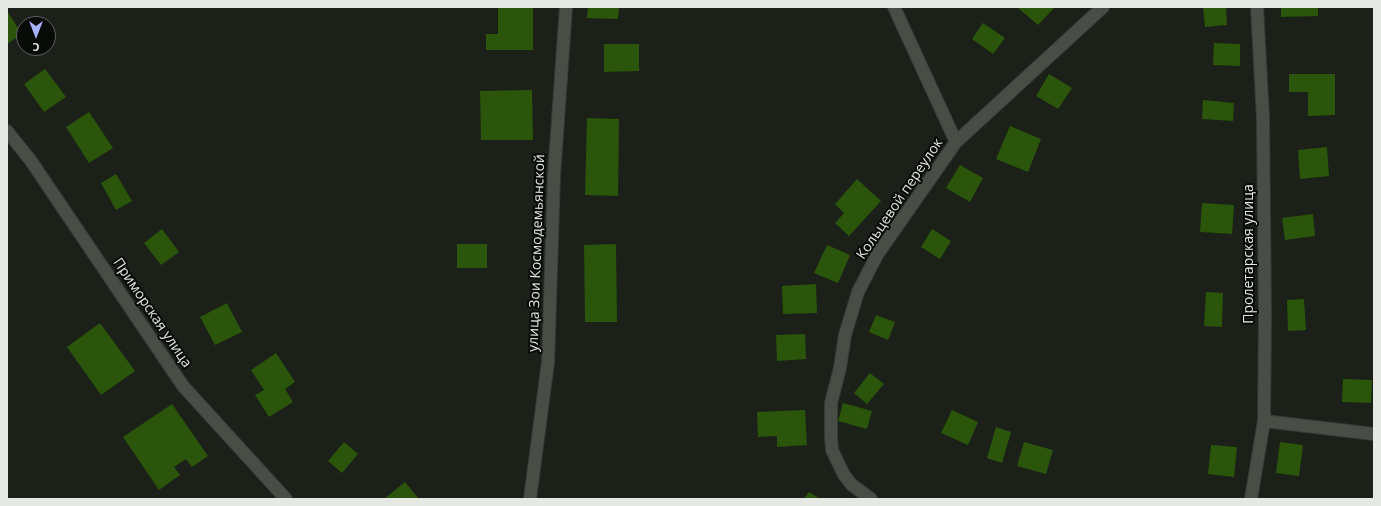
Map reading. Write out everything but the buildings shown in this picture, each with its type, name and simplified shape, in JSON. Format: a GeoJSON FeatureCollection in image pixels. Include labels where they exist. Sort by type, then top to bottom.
{"type":"FeatureCollection","features":[{"type":"Feature","properties":{"kind":"street","name":"улица Зои Космодемьянской"},"geometry":{"type":"LineString","coordinates":[[530,499],[548,362],[554,176],[566,7]]}},
{"type":"Feature","properties":{"kind":"street"},"geometry":{"type":"LineString","coordinates":[[894,7],[956,142]]}},
{"type":"Feature","properties":{"kind":"street","name":"Кольцевой переулок"},"geometry":{"type":"LineString","coordinates":[[871,499],[852,485],[844,475],[832,450],[831,403],[840,368],[845,334],[858,292],[877,255],[956,142],[1103,7]]}},
{"type":"Feature","properties":{"kind":"street","name":"Пролетарская улица"},"geometry":{"type":"LineString","coordinates":[[1251,499],[1264,421],[1265,308],[1263,118],[1257,7]]}},
{"type":"Feature","properties":{"kind":"street","name":"Приморская улица"},"geometry":{"type":"LineString","coordinates":[[7,131],[31,161],[183,386],[286,499]]}},
{"type":"Feature","properties":{"kind":"street"},"geometry":{"type":"LineString","coordinates":[[1264,421],[1374,434]]}}]}
